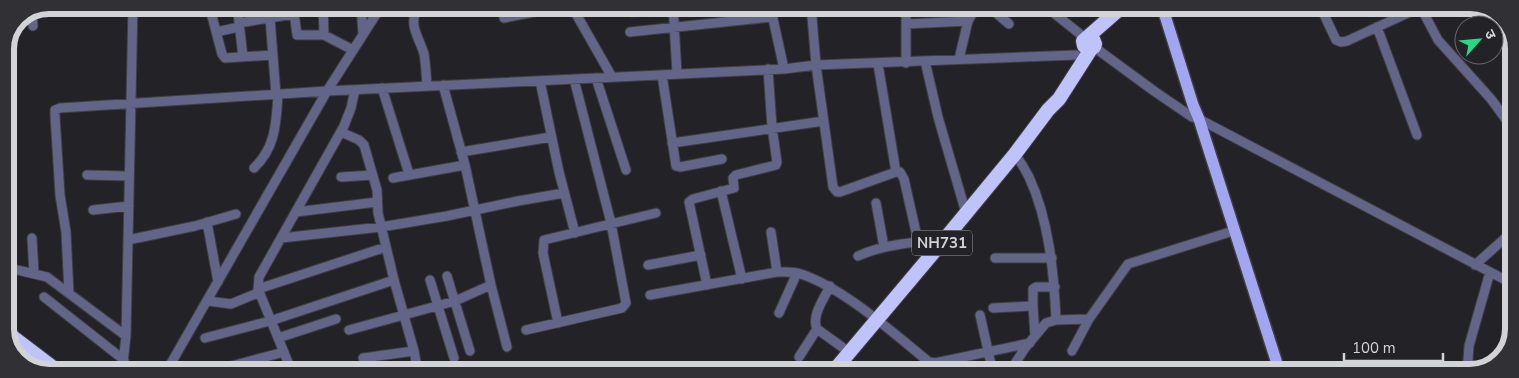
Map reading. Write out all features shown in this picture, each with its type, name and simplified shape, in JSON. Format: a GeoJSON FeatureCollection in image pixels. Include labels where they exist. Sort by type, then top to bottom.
{"type":"FeatureCollection","features":[{"type":"Feature","properties":{"kind":"highway","name":"NH731"},"geometry":{"type":"LineString","coordinates":[[839,364],[1015,154],[1048,110],[1053,94],[1087,44],[1115,14]]}},
{"type":"Feature","properties":{"kind":"highway","name":"NH731"},"geometry":{"type":"LineString","coordinates":[[1087,44],[1126,14]]}},
{"type":"Feature","properties":{"kind":"highway"},"geometry":{"type":"LineString","coordinates":[[15,339],[48,364]]}},
{"type":"Feature","properties":{"kind":"main road"},"geometry":{"type":"LineString","coordinates":[[1164,14],[1271,364]]}},
{"type":"Feature","properties":{"kind":"main road"},"geometry":{"type":"LineString","coordinates":[[1195,114],[1277,364]]}},
{"type":"Feature","properties":{"kind":"street"},"geometry":{"type":"LineString","coordinates":[[123,364],[126,336],[133,14]]}},
{"type":"Feature","properties":{"kind":"street"},"geometry":{"type":"LineString","coordinates":[[211,14],[224,57],[227,59],[273,55]]}},
{"type":"Feature","properties":{"kind":"street"},"geometry":{"type":"LineString","coordinates":[[238,14],[243,57]]}},
{"type":"Feature","properties":{"kind":"street"},"geometry":{"type":"LineString","coordinates":[[216,32],[282,14]]}},
{"type":"Feature","properties":{"kind":"street"},"geometry":{"type":"LineString","coordinates":[[294,14],[297,35],[324,35],[354,50]]}},
{"type":"Feature","properties":{"kind":"street"},"geometry":{"type":"LineString","coordinates":[[323,14],[324,35]]}},
{"type":"Feature","properties":{"kind":"street"},"geometry":{"type":"LineString","coordinates":[[362,14],[363,36]]}},
{"type":"Feature","properties":{"kind":"street"},"geometry":{"type":"LineString","coordinates":[[171,364],[314,117],[327,91],[376,14]]}},
{"type":"Feature","properties":{"kind":"street"},"geometry":{"type":"LineString","coordinates":[[416,14],[414,30],[424,54],[427,86]]}},
{"type":"Feature","properties":{"kind":"street"},"geometry":{"type":"LineString","coordinates":[[504,18],[524,14]]}},
{"type":"Feature","properties":{"kind":"street"},"geometry":{"type":"LineString","coordinates":[[575,14],[612,77]]}},
{"type":"Feature","properties":{"kind":"street"},"geometry":{"type":"LineString","coordinates":[[673,14],[677,74]]}},
{"type":"Feature","properties":{"kind":"street"},"geometry":{"type":"LineString","coordinates":[[771,14],[784,69]]}},
{"type":"Feature","properties":{"kind":"street"},"geometry":{"type":"LineString","coordinates":[[812,14],[816,65],[832,180],[837,192],[900,172],[918,241]]}},
{"type":"Feature","properties":{"kind":"street"},"geometry":{"type":"LineString","coordinates":[[906,14],[906,62]]}},
{"type":"Feature","properties":{"kind":"street"},"geometry":{"type":"LineString","coordinates":[[959,59],[968,21],[973,14]]}},
{"type":"Feature","properties":{"kind":"street"},"geometry":{"type":"LineString","coordinates":[[997,14],[1009,24]]}},
{"type":"Feature","properties":{"kind":"street"},"geometry":{"type":"LineString","coordinates":[[1054,14],[1087,44],[1154,91],[1505,280]]}},
{"type":"Feature","properties":{"kind":"street"},"geometry":{"type":"LineString","coordinates":[[1324,14],[1336,40],[1341,42],[1347,41],[1404,14]]}},
{"type":"Feature","properties":{"kind":"street"},"geometry":{"type":"LineString","coordinates":[[1425,14],[1438,40],[1505,117]]}},
{"type":"Feature","properties":{"kind":"street"},"geometry":{"type":"LineString","coordinates":[[630,32],[772,17]]}},
{"type":"Feature","properties":{"kind":"street"},"geometry":{"type":"LineString","coordinates":[[32,18],[33,26]]}},
{"type":"Feature","properties":{"kind":"street"},"geometry":{"type":"LineString","coordinates":[[254,168],[267,150],[275,134],[277,95],[270,18]]}},
{"type":"Feature","properties":{"kind":"street"},"geometry":{"type":"LineString","coordinates":[[906,24],[968,21]]}},
{"type":"Feature","properties":{"kind":"street"},"geometry":{"type":"LineString","coordinates":[[1377,27],[1417,135]]}},
{"type":"Feature","properties":{"kind":"street"},"geometry":{"type":"LineString","coordinates":[[69,292],[66,232],[60,195],[55,112],[60,108],[382,88],[959,59],[1087,44]]}},
{"type":"Feature","properties":{"kind":"street"},"geometry":{"type":"LineString","coordinates":[[925,61],[938,117],[966,213]]}},
{"type":"Feature","properties":{"kind":"street"},"geometry":{"type":"LineString","coordinates":[[878,64],[896,172]]}},
{"type":"Feature","properties":{"kind":"street"},"geometry":{"type":"LineString","coordinates":[[707,285],[689,202],[734,188],[734,178],[736,175],[776,165],[768,69]]}},
{"type":"Feature","properties":{"kind":"street"},"geometry":{"type":"LineString","coordinates":[[662,75],[675,164],[678,167],[722,159]]}},
{"type":"Feature","properties":{"kind":"street"},"geometry":{"type":"LineString","coordinates":[[596,78],[626,170]]}},
{"type":"Feature","properties":{"kind":"street"},"geometry":{"type":"LineString","coordinates":[[526,330],[625,306],[626,298],[611,223],[574,79]]}},
{"type":"Feature","properties":{"kind":"street"},"geometry":{"type":"LineString","coordinates":[[540,80],[551,137],[575,233]]}},
{"type":"Feature","properties":{"kind":"street"},"geometry":{"type":"LineString","coordinates":[[443,85],[465,165],[491,285],[507,347]]}},
{"type":"Feature","properties":{"kind":"street"},"geometry":{"type":"LineString","coordinates":[[382,88],[409,174]]}},
{"type":"Feature","properties":{"kind":"street"},"geometry":{"type":"LineString","coordinates":[[289,364],[259,290],[259,277],[341,132],[351,108],[355,90]]}},
{"type":"Feature","properties":{"kind":"street"},"geometry":{"type":"LineString","coordinates":[[672,143],[772,127],[824,121]]}},
{"type":"Feature","properties":{"kind":"street"},"geometry":{"type":"LineString","coordinates":[[341,132],[363,143],[378,190],[381,226],[416,364]]}},
{"type":"Feature","properties":{"kind":"street"},"geometry":{"type":"LineString","coordinates":[[461,152],[551,137]]}},
{"type":"Feature","properties":{"kind":"street"},"geometry":{"type":"LineString","coordinates":[[1015,154],[1034,188],[1052,258],[1056,320]]}},
{"type":"Feature","properties":{"kind":"street"},"geometry":{"type":"LineString","coordinates":[[393,178],[465,165]]}},
{"type":"Feature","properties":{"kind":"street"},"geometry":{"type":"LineString","coordinates":[[87,175],[129,176]]}},
{"type":"Feature","properties":{"kind":"street"},"geometry":{"type":"LineString","coordinates":[[341,177],[373,175]]}},
{"type":"Feature","properties":{"kind":"street"},"geometry":{"type":"LineString","coordinates":[[721,191],[742,279]]}},
{"type":"Feature","properties":{"kind":"street"},"geometry":{"type":"LineString","coordinates":[[281,238],[447,216],[564,193]]}},
{"type":"Feature","properties":{"kind":"street"},"geometry":{"type":"LineString","coordinates":[[296,212],[378,202]]}},
{"type":"Feature","properties":{"kind":"street"},"geometry":{"type":"LineString","coordinates":[[876,203],[884,247]]}},
{"type":"Feature","properties":{"kind":"street"},"geometry":{"type":"LineString","coordinates":[[92,210],[129,206]]}},
{"type":"Feature","properties":{"kind":"street"},"geometry":{"type":"LineString","coordinates":[[558,323],[546,272],[542,242],[546,239],[656,213]]}},
{"type":"Feature","properties":{"kind":"street"},"geometry":{"type":"LineString","coordinates":[[128,240],[236,214]]}},
{"type":"Feature","properties":{"kind":"street"},"geometry":{"type":"LineString","coordinates":[[207,222],[218,282]]}},
{"type":"Feature","properties":{"kind":"street"},"geometry":{"type":"LineString","coordinates":[[771,232],[777,272]]}},
{"type":"Feature","properties":{"kind":"street"},"geometry":{"type":"LineString","coordinates":[[1072,351],[1089,319],[1128,264],[1230,232]]}},
{"type":"Feature","properties":{"kind":"street"},"geometry":{"type":"LineString","coordinates":[[32,238],[34,273]]}},
{"type":"Feature","properties":{"kind":"street"},"geometry":{"type":"LineString","coordinates":[[1475,265],[1505,238]]}},
{"type":"Feature","properties":{"kind":"street"},"geometry":{"type":"LineString","coordinates":[[858,256],[884,247],[918,241],[944,240]]}},
{"type":"Feature","properties":{"kind":"street"},"geometry":{"type":"LineString","coordinates":[[208,301],[231,304],[259,290],[386,247]]}},
{"type":"Feature","properties":{"kind":"street"},"geometry":{"type":"LineString","coordinates":[[648,265],[701,255]]}},
{"type":"Feature","properties":{"kind":"street"},"geometry":{"type":"LineString","coordinates":[[995,258],[1052,258]]}},
{"type":"Feature","properties":{"kind":"street"},"geometry":{"type":"LineString","coordinates":[[14,269],[47,277],[126,336]]}},
{"type":"Feature","properties":{"kind":"street"},"geometry":{"type":"LineString","coordinates":[[650,295],[777,272],[797,273],[830,286],[929,362],[935,363],[988,352],[1032,340]]}},
{"type":"Feature","properties":{"kind":"street"},"geometry":{"type":"LineString","coordinates":[[1466,364],[1469,346],[1490,272]]}},
{"type":"Feature","properties":{"kind":"street"},"geometry":{"type":"LineString","coordinates":[[779,313],[797,273]]}},
{"type":"Feature","properties":{"kind":"street"},"geometry":{"type":"LineString","coordinates":[[447,276],[470,351]]}},
{"type":"Feature","properties":{"kind":"street"},"geometry":{"type":"LineString","coordinates":[[205,338],[270,321],[394,280]]}},
{"type":"Feature","properties":{"kind":"street"},"geometry":{"type":"LineString","coordinates":[[430,280],[454,358]]}},
{"type":"Feature","properties":{"kind":"street"},"geometry":{"type":"LineString","coordinates":[[349,330],[455,301],[491,285]]}},
{"type":"Feature","properties":{"kind":"street"},"geometry":{"type":"LineString","coordinates":[[830,286],[815,318],[817,329],[849,352]]}},
{"type":"Feature","properties":{"kind":"street"},"geometry":{"type":"LineString","coordinates":[[1032,340],[1033,289],[1036,287],[1055,287]]}},
{"type":"Feature","properties":{"kind":"street"},"geometry":{"type":"LineString","coordinates":[[44,297],[124,360]]}},
{"type":"Feature","properties":{"kind":"street"},"geometry":{"type":"LineString","coordinates":[[992,308],[1033,306]]}},
{"type":"Feature","properties":{"kind":"street"},"geometry":{"type":"LineString","coordinates":[[980,315],[991,364]]}},
{"type":"Feature","properties":{"kind":"street"},"geometry":{"type":"LineString","coordinates":[[278,338],[336,319]]}},
{"type":"Feature","properties":{"kind":"street"},"geometry":{"type":"LineString","coordinates":[[1015,364],[1046,323],[1056,320],[1089,319]]}},
{"type":"Feature","properties":{"kind":"street"},"geometry":{"type":"LineString","coordinates":[[799,357],[817,329]]}},
{"type":"Feature","properties":{"kind":"street"},"geometry":{"type":"LineString","coordinates":[[363,358],[414,351]]}},
{"type":"Feature","properties":{"kind":"street"},"geometry":{"type":"LineString","coordinates":[[239,364],[284,352]]}}]}
